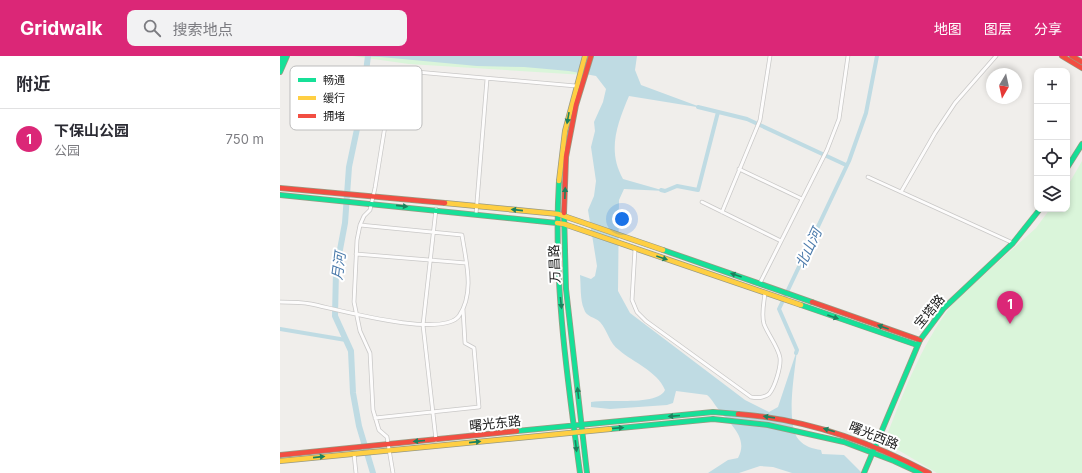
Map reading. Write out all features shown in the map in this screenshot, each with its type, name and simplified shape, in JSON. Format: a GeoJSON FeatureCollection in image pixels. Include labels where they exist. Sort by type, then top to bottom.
{"type":"FeatureCollection","features":[{"type":"Feature","properties":{"kind":"main road"},"geometry":{"type":"LineString","coordinates":[[280,63],[283,56]]}},
{"type":"Feature","properties":{"kind":"main road"},"geometry":{"type":"LineString","coordinates":[[280,72],[287,56]]}},
{"type":"Feature","properties":{"kind":"main road","name":"万昌路"},"geometry":{"type":"LineString","coordinates":[[580,473],[574,432],[559,288],[558,214],[561,155],[570,104],[586,56]]}},
{"type":"Feature","properties":{"kind":"main road","name":"万昌路"},"geometry":{"type":"LineString","coordinates":[[587,473],[566,290],[564,224],[566,157],[576,105],[592,56]]}},
{"type":"Feature","properties":{"kind":"main road"},"geometry":{"type":"LineString","coordinates":[[1062,56],[1082,68]]}},
{"type":"Feature","properties":{"kind":"main road"},"geometry":{"type":"LineString","coordinates":[[1072,56],[1082,62]]}},
{"type":"Feature","properties":{"kind":"main road"},"geometry":{"type":"LineString","coordinates":[[1070,163],[1082,144]]}},
{"type":"Feature","properties":{"kind":"main road"},"geometry":{"type":"LineString","coordinates":[[280,188],[558,214],[760,283],[920,340]]}},
{"type":"Feature","properties":{"kind":"main road"},"geometry":{"type":"LineString","coordinates":[[280,195],[558,222],[917,346]]}},
{"type":"Feature","properties":{"kind":"main road","name":"宝塔路"},"geometry":{"type":"LineString","coordinates":[[864,473],[920,340],[944,308],[1013,243],[1038,212]]}},
{"type":"Feature","properties":{"kind":"main road","name":"曙光东路"},"geometry":{"type":"LineString","coordinates":[[280,455],[713,412]]}},
{"type":"Feature","properties":{"kind":"main road","name":"曙光西路"},"geometry":{"type":"LineString","coordinates":[[713,412],[769,416],[808,424],[875,445],[929,473]]}},
{"type":"Feature","properties":{"kind":"main road","name":"曙光东路"},"geometry":{"type":"LineString","coordinates":[[280,461],[713,419]]}},
{"type":"Feature","properties":{"kind":"main road","name":"曙光西路"},"geometry":{"type":"LineString","coordinates":[[713,419],[764,424],[806,431],[837,439],[873,452],[920,473]]}},
{"type":"Feature","properties":{"kind":"street"},"geometry":{"type":"LineString","coordinates":[[722,212],[760,120],[770,56]]}},
{"type":"Feature","properties":{"kind":"street"},"geometry":{"type":"LineString","coordinates":[[760,283],[827,150],[839,119],[848,56]]}},
{"type":"Feature","properties":{"kind":"street"},"geometry":{"type":"LineString","coordinates":[[901,192],[935,133],[955,103],[996,56]]}},
{"type":"Feature","properties":{"kind":"street"},"geometry":{"type":"LineString","coordinates":[[422,72],[576,86]]}},
{"type":"Feature","properties":{"kind":"street"},"geometry":{"type":"LineString","coordinates":[[476,214],[487,78]]}},
{"type":"Feature","properties":{"kind":"street"},"geometry":{"type":"LineString","coordinates":[[384,130],[372,203],[370,210],[364,216],[360,225],[356,254],[354,302],[360,331],[370,353],[375,418],[379,430],[387,437],[393,473]]}},
{"type":"Feature","properties":{"kind":"street"},"geometry":{"type":"LineString","coordinates":[[739,168],[802,199]]}},
{"type":"Feature","properties":{"kind":"street"},"geometry":{"type":"LineString","coordinates":[[868,177],[1013,243]]}},
{"type":"Feature","properties":{"kind":"street"},"geometry":{"type":"LineString","coordinates":[[702,202],[781,241]]}},
{"type":"Feature","properties":{"kind":"street"},"geometry":{"type":"LineString","coordinates":[[436,210],[423,325],[436,440]]}},
{"type":"Feature","properties":{"kind":"street"},"geometry":{"type":"LineString","coordinates":[[280,302],[309,303],[356,315],[423,325],[452,322],[458,316],[467,296],[469,284],[462,235],[360,225]]}},
{"type":"Feature","properties":{"kind":"street"},"geometry":{"type":"LineString","coordinates":[[635,249],[632,300],[637,312],[646,321],[751,398],[759,398],[768,395],[772,389],[780,358],[765,325],[763,316],[765,293]]}},
{"type":"Feature","properties":{"kind":"street"},"geometry":{"type":"LineString","coordinates":[[356,254],[466,263]]}},
{"type":"Feature","properties":{"kind":"street"},"geometry":{"type":"LineString","coordinates":[[375,418],[479,407],[474,364],[476,356],[474,348],[465,343],[462,308]]}},
{"type":"Feature","properties":{"kind":"street"},"geometry":{"type":"LineString","coordinates":[[354,454],[356,473]]}},
{"type":"Feature","properties":{"kind":"green space"},"geometry":{"type":"Polygon","coordinates":[[[352,56],[590,56],[584,75],[409,64],[352,56]]]}},
{"type":"Feature","properties":{"kind":"green space"},"geometry":{"type":"Polygon","coordinates":[[[1082,161],[1082,473],[937,473],[888,444],[886,438],[916,366],[934,330],[956,300],[1036,228],[1048,212],[1070,212],[1070,182],[1082,161]]]}},
{"type":"Feature","properties":{"kind":"water"},"geometry":{"type":"Polygon","coordinates":[[[354,56],[637,56],[635,70],[641,85],[703,108],[629,96],[621,117],[616,138],[615,148],[618,169],[623,179],[665,191],[624,189],[619,200],[618,291],[630,313],[745,400],[769,412],[778,407],[797,350],[792,397],[792,423],[795,433],[803,444],[821,450],[822,454],[844,455],[862,473],[792,473],[773,467],[760,466],[739,473],[708,473],[728,460],[738,458],[741,451],[741,444],[740,438],[733,426],[707,395],[676,391],[673,403],[667,405],[610,409],[591,407],[591,402],[631,401],[653,398],[660,395],[665,390],[651,372],[625,355],[616,347],[600,322],[585,312],[582,301],[580,275],[591,279],[595,276],[597,266],[588,210],[594,196],[596,181],[591,147],[595,131],[594,122],[603,102],[606,89],[596,76],[569,71],[524,67],[477,66],[354,56]]]}},
{"type":"Feature","properties":{"kind":"waterway","name":"月河"},"geometry":{"type":"LineString","coordinates":[[367,66],[368,56]]}},
{"type":"Feature","properties":{"kind":"waterway","name":"北山河"},"geometry":{"type":"LineString","coordinates":[[796,353],[797,350],[779,309],[849,161],[866,113],[877,56]]}},
{"type":"Feature","properties":{"kind":"waterway"},"geometry":{"type":"LineString","coordinates":[[698,107],[747,119],[846,165]]}},
{"type":"Feature","properties":{"kind":"waterway"},"geometry":{"type":"LineString","coordinates":[[661,190],[665,191],[677,186],[698,190],[718,112]]}},
{"type":"Feature","properties":{"kind":"waterway","name":"月河"},"geometry":{"type":"LineString","coordinates":[[357,130],[349,167],[345,223],[336,271],[335,316],[351,351],[353,393],[359,426],[373,473]]}},
{"type":"Feature","properties":{"kind":"waterway"},"geometry":{"type":"LineString","coordinates":[[280,329],[346,340]]}},
{"type":"Feature","properties":{"kind":"traffic: fast"},"geometry":{"type":"LineString","coordinates":[[280,63],[283,56]]}},
{"type":"Feature","properties":{"kind":"traffic: fast"},"geometry":{"type":"LineString","coordinates":[[280,72],[287,56]]}},
{"type":"Feature","properties":{"kind":"traffic: fast"},"geometry":{"type":"LineString","coordinates":[[1070,163],[1082,144]]}},
{"type":"Feature","properties":{"kind":"traffic: fast"},"geometry":{"type":"LineString","coordinates":[[559,181],[558,254],[562,328],[580,473]]}},
{"type":"Feature","properties":{"kind":"traffic: fast"},"geometry":{"type":"LineString","coordinates":[[280,195],[557,223]]}},
{"type":"Feature","properties":{"kind":"traffic: fast"},"geometry":{"type":"LineString","coordinates":[[864,473],[920,340],[944,308],[1013,243],[1038,212]]}},
{"type":"Feature","properties":{"kind":"traffic: fast"},"geometry":{"type":"LineString","coordinates":[[564,213],[566,289],[587,473]]}},
{"type":"Feature","properties":{"kind":"traffic: fast"},"geometry":{"type":"LineString","coordinates":[[663,250],[812,302]]}},
{"type":"Feature","properties":{"kind":"traffic: fast"},"geometry":{"type":"LineString","coordinates":[[801,305],[917,345]]}},
{"type":"Feature","properties":{"kind":"traffic: fast"},"geometry":{"type":"LineString","coordinates":[[517,431],[713,412],[738,414]]}},
{"type":"Feature","properties":{"kind":"traffic: fast"},"geometry":{"type":"LineString","coordinates":[[610,429],[713,419],[768,425],[844,442],[894,461],[920,473]]}},
{"type":"Feature","properties":{"kind":"traffic: slow"},"geometry":{"type":"LineString","coordinates":[[559,181],[565,131],[585,56]]}},
{"type":"Feature","properties":{"kind":"traffic: slow"},"geometry":{"type":"LineString","coordinates":[[445,203],[558,214],[663,250]]}},
{"type":"Feature","properties":{"kind":"traffic: slow"},"geometry":{"type":"LineString","coordinates":[[557,223],[564,224],[801,305]]}},
{"type":"Feature","properties":{"kind":"traffic: slow"},"geometry":{"type":"LineString","coordinates":[[280,461],[610,429]]}},
{"type":"Feature","properties":{"kind":"traffic: jam"},"geometry":{"type":"LineString","coordinates":[[564,213],[566,157],[576,105],[591,56]]}},
{"type":"Feature","properties":{"kind":"traffic: jam"},"geometry":{"type":"LineString","coordinates":[[1062,56],[1082,68]]}},
{"type":"Feature","properties":{"kind":"traffic: jam"},"geometry":{"type":"LineString","coordinates":[[1072,56],[1082,62]]}},
{"type":"Feature","properties":{"kind":"traffic: jam"},"geometry":{"type":"LineString","coordinates":[[280,188],[445,203]]}},
{"type":"Feature","properties":{"kind":"traffic: jam"},"geometry":{"type":"LineString","coordinates":[[812,302],[920,340]]}},
{"type":"Feature","properties":{"kind":"traffic: jam"},"geometry":{"type":"LineString","coordinates":[[738,414],[789,421],[837,433],[884,451],[929,473]]}},
{"type":"Feature","properties":{"kind":"traffic: jam"},"geometry":{"type":"LineString","coordinates":[[280,455],[517,431]]}},
{"type":"Feature","properties":{"kind":"place","name":"下保山公园"},"geometry":{"type":"Point","coordinates":[1010,324]}}]}
